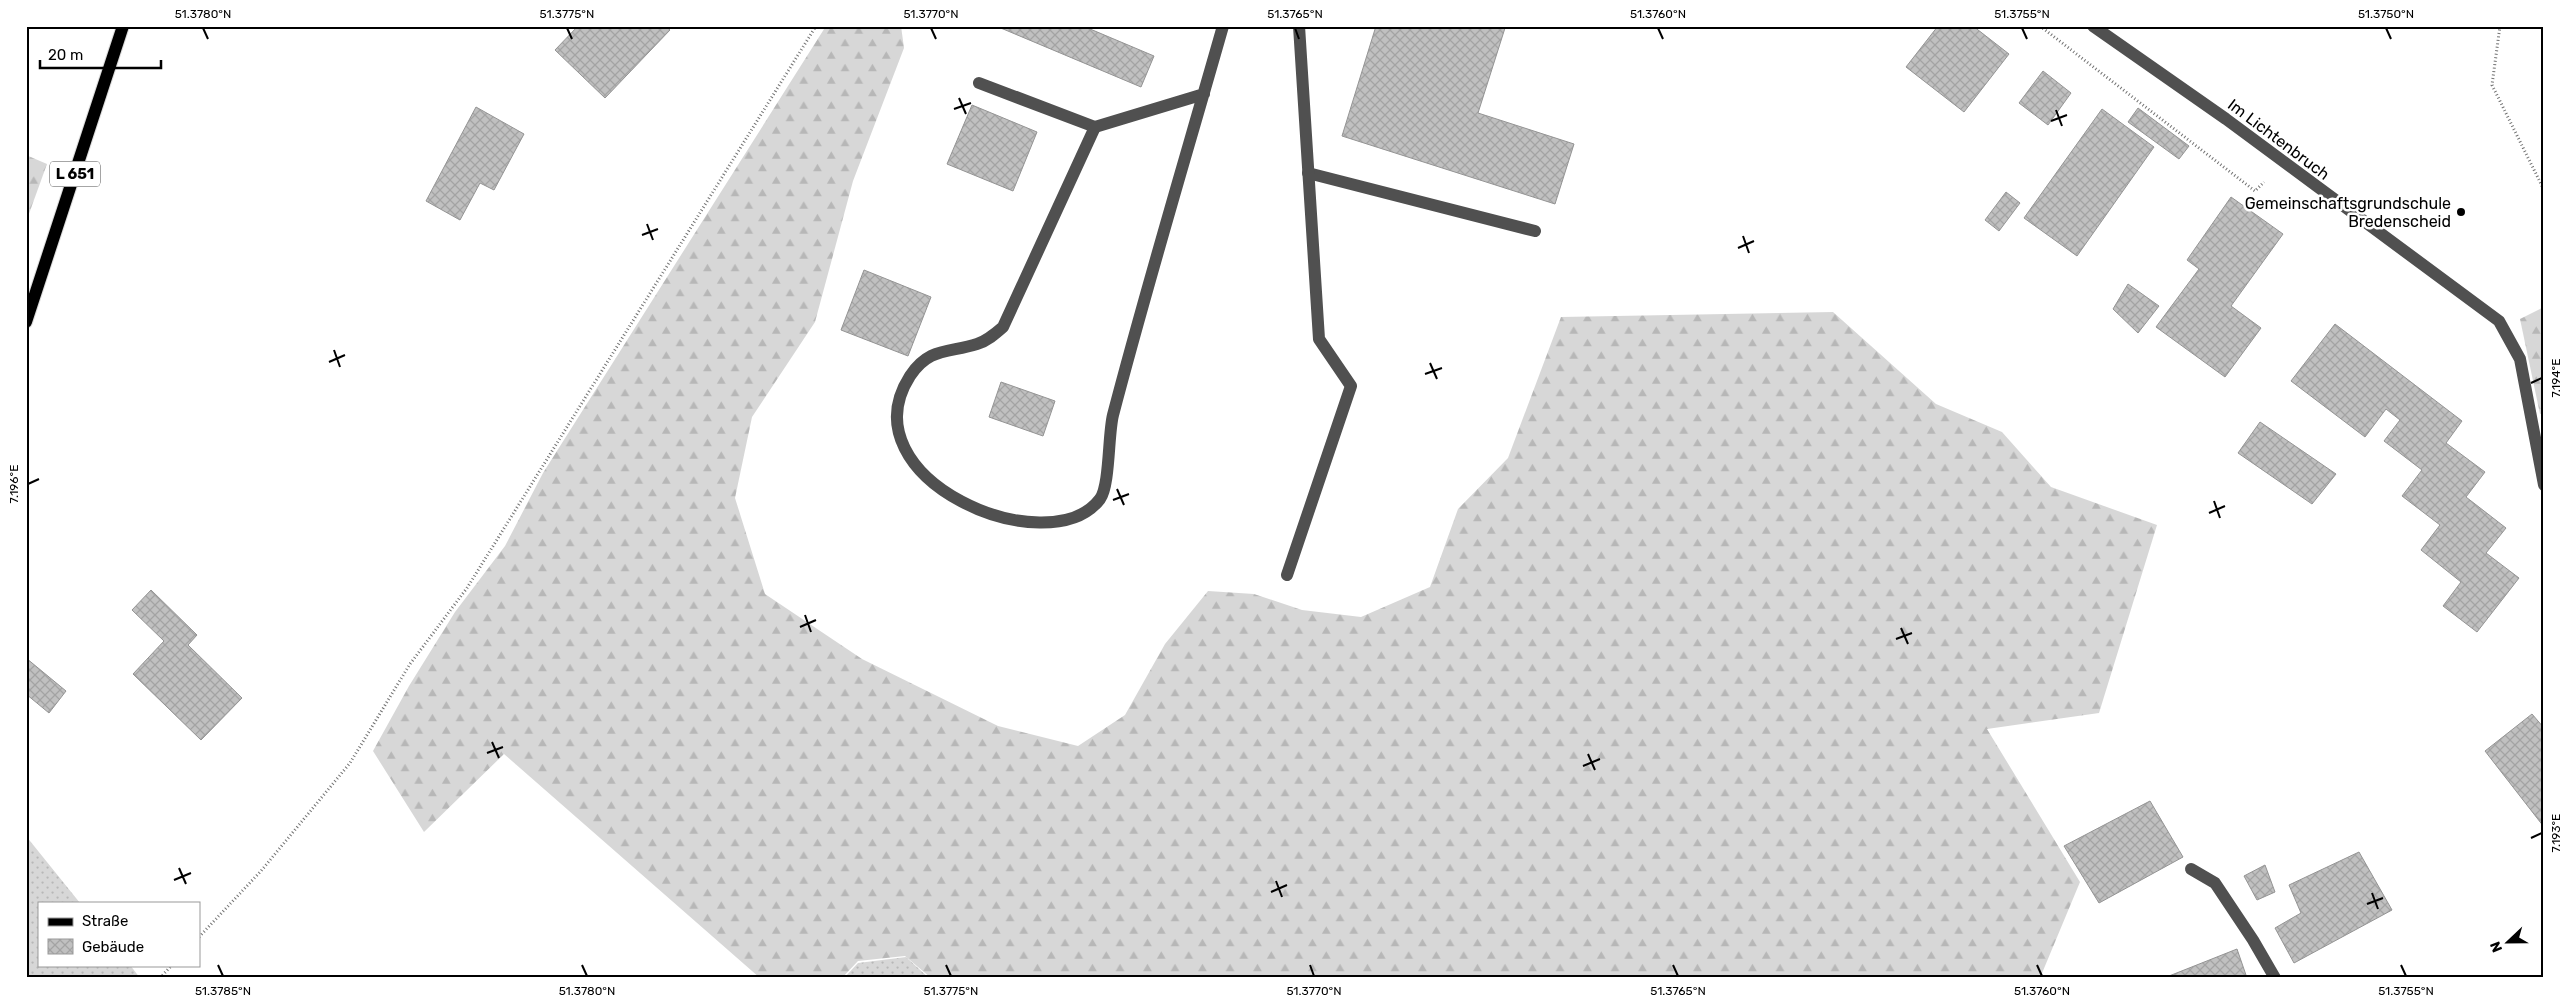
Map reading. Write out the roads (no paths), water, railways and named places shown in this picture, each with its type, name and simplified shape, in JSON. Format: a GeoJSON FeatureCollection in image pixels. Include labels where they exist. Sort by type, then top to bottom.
{"type":"FeatureCollection","features":[{"type":"Feature","properties":{"kind":"main road","name":"L 651"},"geometry":{"type":"LineString","coordinates":[[26,322],[123,26]]}},
{"type":"Feature","properties":{"kind":"street"},"geometry":{"type":"LineString","coordinates":[[1095,127],[1003,328],[990,338],[976,344],[951,348],[929,355],[910,376],[901,398],[896,424],[907,454],[920,471],[940,488],[970,505],[1024,521],[1071,519],[1091,509],[1102,497],[1112,418],[1223,26]]}},
{"type":"Feature","properties":{"kind":"street"},"geometry":{"type":"LineString","coordinates":[[1287,575],[1351,386],[1319,339],[1299,26]]}},
{"type":"Feature","properties":{"kind":"street","name":"Im Lichtenbruch"},"geometry":{"type":"LineString","coordinates":[[2093,26],[2226,119],[2499,321],[2520,359],[2540,443],[2544,485]]}},
{"type":"Feature","properties":{"kind":"street"},"geometry":{"type":"LineString","coordinates":[[979,83],[1095,127],[1204,94]]}},
{"type":"Feature","properties":{"kind":"street"},"geometry":{"type":"LineString","coordinates":[[1308,173],[1535,231]]}},
{"type":"Feature","properties":{"kind":"street"},"geometry":{"type":"LineString","coordinates":[[2190,869],[2215,883],[2253,940],[2275,978]]}},
{"type":"Feature","properties":{"kind":"place","name":"Gemeinschaftsgrundschule Bredenscheid"},"geometry":{"type":"Point","coordinates":[2461,212]}}]}
